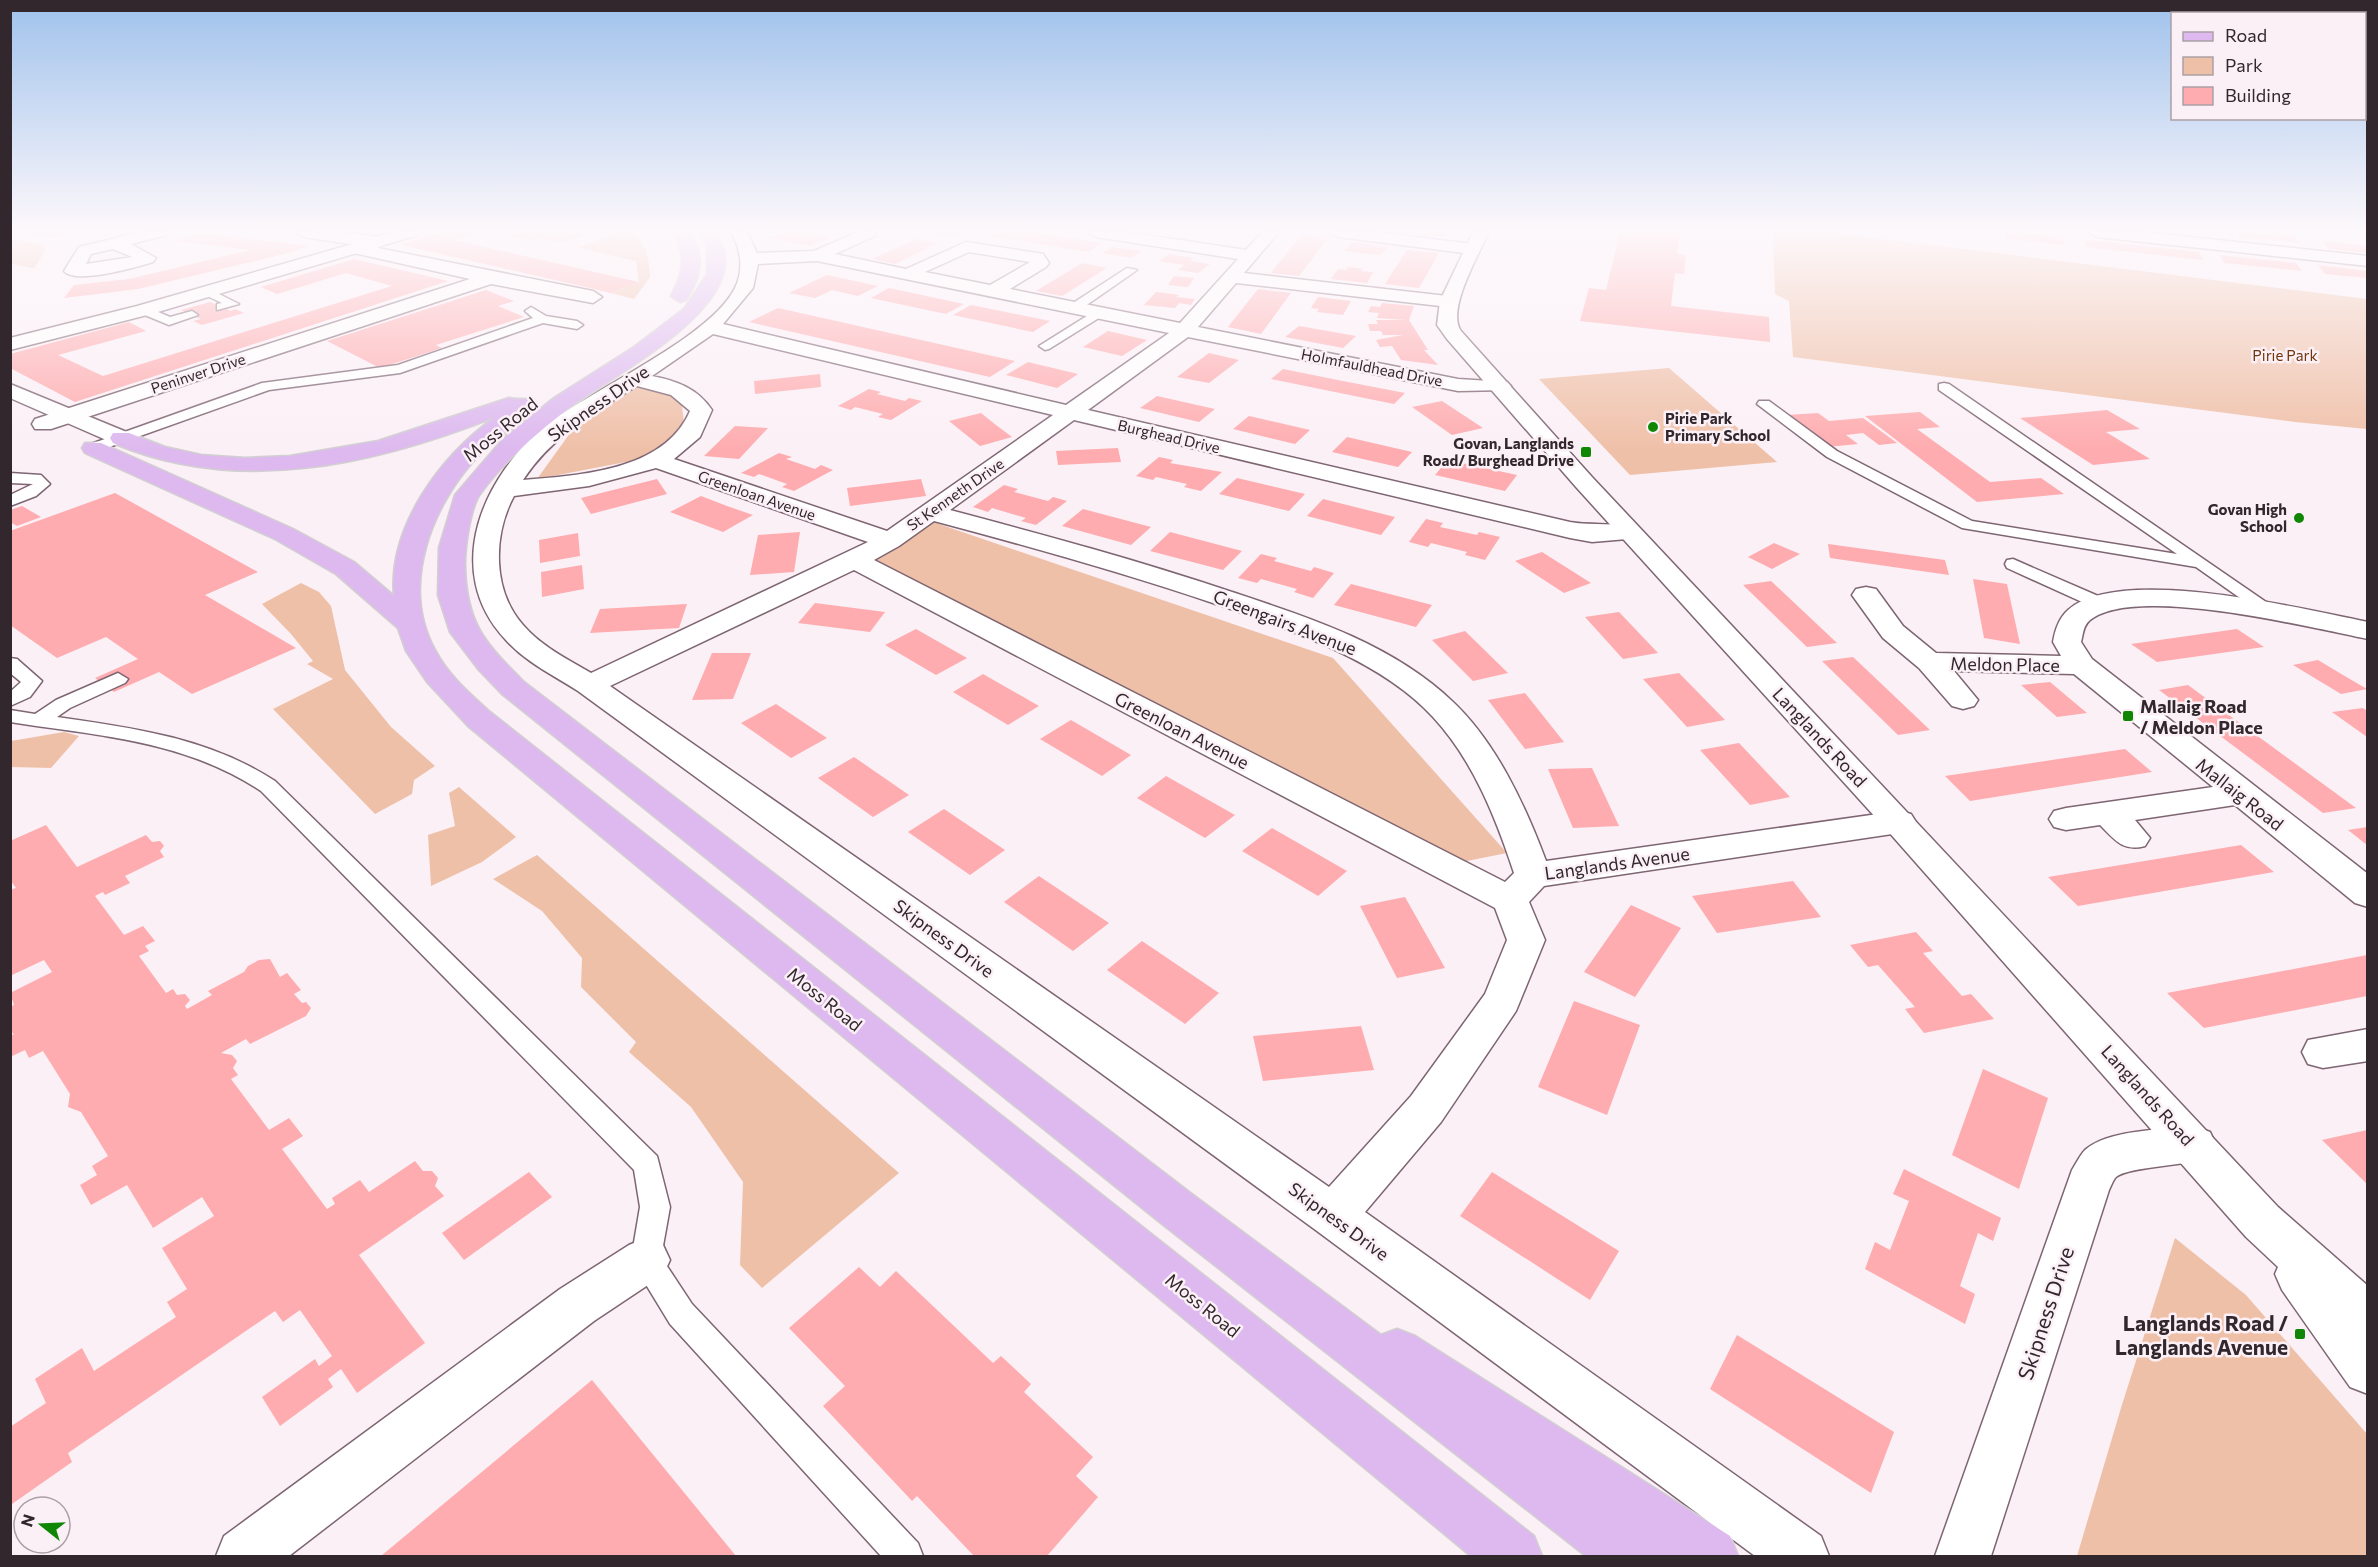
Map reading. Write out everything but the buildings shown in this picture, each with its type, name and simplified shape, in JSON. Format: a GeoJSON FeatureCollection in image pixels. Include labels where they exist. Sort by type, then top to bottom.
{"type":"FeatureCollection","features":[{"type":"Feature","properties":{"kind":"main road"},"geometry":{"type":"LineString","coordinates":[[569,389],[650,325],[670,305]]}},
{"type":"Feature","properties":{"kind":"main road"},"geometry":{"type":"LineString","coordinates":[[121,438],[159,453],[205,462],[267,464],[319,459],[428,435],[569,389],[641,351],[691,313],[696,305]]}},
{"type":"Feature","properties":{"kind":"main road","name":"Moss Road"},"geometry":{"type":"LineString","coordinates":[[569,389],[521,408],[489,433],[464,456],[425,509],[413,537],[407,575],[411,625],[442,682],[479,719],[1514,1557]]}},
{"type":"Feature","properties":{"kind":"main road","name":"Moss Road"},"geometry":{"type":"LineString","coordinates":[[569,389],[511,444],[467,495],[452,548],[452,595],[464,632],[489,664],[513,688],[1177,1209],[1631,1557]]}},
{"type":"Feature","properties":{"kind":"main road"},"geometry":{"type":"LineString","coordinates":[[93,448],[136,465],[284,534],[345,568],[411,625]]}},
{"type":"Feature","properties":{"kind":"main road"},"geometry":{"type":"LineString","coordinates":[[1177,1209],[1710,1557]]}},
{"type":"Feature","properties":{"kind":"street"},"geometry":{"type":"LineString","coordinates":[[10,332],[132,305]]}},
{"type":"Feature","properties":{"kind":"street"},"geometry":{"type":"LineString","coordinates":[[10,344],[158,305]]}},
{"type":"Feature","properties":{"kind":"street","name":"Peninver Drive"},"geometry":{"type":"LineString","coordinates":[[43,424],[407,305]]}},
{"type":"Feature","properties":{"kind":"street","name":"Skipness Drive"},"geometry":{"type":"LineString","coordinates":[[730,305],[709,327],[556,428],[526,458],[488,527],[484,570],[497,607],[521,640],[590,685],[1333,1216],[1801,1557]]}},
{"type":"Feature","properties":{"kind":"street","name":"Holmfauldhead Drive"},"geometry":{"type":"LineString","coordinates":[[1060,305],[1458,385],[1500,386]]}},
{"type":"Feature","properties":{"kind":"street","name":"St Kenneth Drive"},"geometry":{"type":"LineString","coordinates":[[590,685],[890,541],[1185,330],[1207,305]]}},
{"type":"Feature","properties":{"kind":"street","name":"Langlands Road"},"geometry":{"type":"LineString","coordinates":[[1449,305],[1447,325],[1630,533],[1899,822],[2262,1222],[2367,1369]]}},
{"type":"Feature","properties":{"kind":"street","name":"Burghead Drive"},"geometry":{"type":"LineString","coordinates":[[709,327],[1570,530],[1593,534],[1630,533]]}},
{"type":"Feature","properties":{"kind":"street"},"geometry":{"type":"LineString","coordinates":[[507,489],[572,483],[620,473],[658,460],[684,440],[700,421],[701,410],[689,394],[666,385],[633,379]]}},
{"type":"Feature","properties":{"kind":"street"},"geometry":{"type":"LineString","coordinates":[[10,390],[121,438]]}},
{"type":"Feature","properties":{"kind":"street"},"geometry":{"type":"LineString","coordinates":[[10,411],[93,448]]}},
{"type":"Feature","properties":{"kind":"street","name":"Greenloan Avenue"},"geometry":{"type":"LineString","coordinates":[[658,460],[890,541]]}},
{"type":"Feature","properties":{"kind":"street","name":"Greengairs Avenue"},"geometry":{"type":"LineString","coordinates":[[930,512],[1156,574],[1304,626],[1353,646],[1394,669],[1445,711],[1491,774],[1515,821],[1521,887]]}},
{"type":"Feature","properties":{"kind":"street","name":"Greenloan Avenue"},"geometry":{"type":"LineString","coordinates":[[854,560],[1521,887]]}},
{"type":"Feature","properties":{"kind":"street","name":"Meldon Place"},"geometry":{"type":"LineString","coordinates":[[1866,595],[1893,632],[1929,662],[1963,700]]}},
{"type":"Feature","properties":{"kind":"street"},"geometry":{"type":"LineString","coordinates":[[2098,603],[2156,596],[2272,613],[2367,631]]}},
{"type":"Feature","properties":{"kind":"street","name":"Mallaig Road"},"geometry":{"type":"LineString","coordinates":[[2098,603],[2081,613],[2071,625],[2067,642],[2080,665],[2367,894]]}},
{"type":"Feature","properties":{"kind":"street","name":"Meldon Place"},"geometry":{"type":"LineString","coordinates":[[1929,662],[2080,665]]}},
{"type":"Feature","properties":{"kind":"street"},"geometry":{"type":"LineString","coordinates":[[2066,819],[2240,794]]}},
{"type":"Feature","properties":{"kind":"street"},"geometry":{"type":"LineString","coordinates":[[2108,813],[2133,838]]}},
{"type":"Feature","properties":{"kind":"street","name":"Langlands Avenue"},"geometry":{"type":"LineString","coordinates":[[1521,887],[1899,822]]}},
{"type":"Feature","properties":{"kind":"street"},"geometry":{"type":"LineString","coordinates":[[1333,1216],[1426,1109],[1502,1000],[1526,940],[1521,887]]}},
{"type":"Feature","properties":{"kind":"street"},"geometry":{"type":"LineString","coordinates":[[2323,1052],[2367,1045]]}},
{"type":"Feature","properties":{"kind":"street","name":"Skipness Drive"},"geometry":{"type":"LineString","coordinates":[[1963,1557],[2088,1184],[2100,1164],[2119,1154],[2194,1145]]}},
{"type":"Feature","properties":{"kind":"street","name":"Langlands Road"},"geometry":{"type":"LineString","coordinates":[[2262,1222],[2367,1318]]}},
{"type":"Feature","properties":{"kind":"street"},"geometry":{"type":"LineString","coordinates":[[244,1557],[577,1305],[646,1260]]}},
{"type":"Feature","properties":{"kind":"lane"},"geometry":{"type":"LineString","coordinates":[[221,307],[228,305]]}},
{"type":"Feature","properties":{"kind":"lane"},"geometry":{"type":"LineString","coordinates":[[1074,308],[1078,305]]}},
{"type":"Feature","properties":{"kind":"lane"},"geometry":{"type":"LineString","coordinates":[[144,310],[169,321],[192,315]]}},
{"type":"Feature","properties":{"kind":"lane"},"geometry":{"type":"LineString","coordinates":[[1046,346],[1098,313]]}},
{"type":"Feature","properties":{"kind":"lane"},"geometry":{"type":"LineString","coordinates":[[93,448],[267,386],[400,369],[536,315],[577,325]]}},
{"type":"Feature","properties":{"kind":"lane"},"geometry":{"type":"LineString","coordinates":[[1944,387],[2272,613]]}},
{"type":"Feature","properties":{"kind":"lane"},"geometry":{"type":"LineString","coordinates":[[1764,404],[1832,454],[1968,525],[2199,563]]}},
{"type":"Feature","properties":{"kind":"lane"},"geometry":{"type":"LineString","coordinates":[[10,478],[36,478],[42,484],[31,493],[10,501]]}},
{"type":"Feature","properties":{"kind":"lane"},"geometry":{"type":"LineString","coordinates":[[2013,564],[2098,603]]}},
{"type":"Feature","properties":{"kind":"lane"},"geometry":{"type":"LineString","coordinates":[[10,663],[32,681],[23,693],[10,700]]}},
{"type":"Feature","properties":{"kind":"lane"},"geometry":{"type":"LineString","coordinates":[[24,719],[118,679]]}},
{"type":"Feature","properties":{"kind":"lane"},"geometry":{"type":"LineString","coordinates":[[24,719],[163,741],[249,771],[268,786],[647,1165],[655,1207],[646,1260],[681,1314],[905,1557]]}},
{"type":"Feature","properties":{"kind":"green space","name":"Pirie Park"},"geometry":{"type":"Polygon","coordinates":[[[1789,305],[2367,305],[2367,429],[2295,422],[1793,357],[1789,305]]]}},
{"type":"Feature","properties":{"kind":"green space"},"geometry":{"type":"Polygon","coordinates":[[[1669,368],[1777,462],[1630,475],[1539,379],[1669,368]]]}},
{"type":"Feature","properties":{"kind":"green space"},"geometry":{"type":"Polygon","coordinates":[[[638,386],[680,392],[685,429],[642,459],[537,479],[573,429],[638,386]]]}},
{"type":"Feature","properties":{"kind":"green space"},"geometry":{"type":"Polygon","coordinates":[[[930,521],[1333,658],[1507,853],[1462,862],[867,562],[930,521]]]}},
{"type":"Feature","properties":{"kind":"green space"},"geometry":{"type":"Polygon","coordinates":[[[301,583],[319,592],[331,606],[345,670],[391,727],[435,766],[414,780],[412,794],[375,814],[273,709],[333,679],[307,664],[313,661],[262,604],[301,583]]]}},
{"type":"Feature","properties":{"kind":"green space"},"geometry":{"type":"Polygon","coordinates":[[[64,732],[79,736],[51,768],[11,767],[11,741],[64,732]]]}},
{"type":"Feature","properties":{"kind":"green space"},"geometry":{"type":"Polygon","coordinates":[[[459,787],[516,837],[482,862],[431,886],[428,835],[455,826],[449,793],[459,787]]]}},
{"type":"Feature","properties":{"kind":"green space"},"geometry":{"type":"Polygon","coordinates":[[[537,855],[899,1173],[762,1288],[740,1265],[743,1182],[691,1107],[629,1052],[636,1042],[581,987],[582,958],[542,911],[493,879],[537,855]]]}},
{"type":"Feature","properties":{"kind":"green space"},"geometry":{"type":"Polygon","coordinates":[[[2175,1238],[2246,1295],[2367,1434],[2367,1556],[2077,1556],[2175,1238]]]}},
{"type":"Feature","properties":{"kind":"place","name":"Pirie Park Primary School"},"geometry":{"type":"Point","coordinates":[1653,427]}},
{"type":"Feature","properties":{"kind":"place","name":"Govan, Langlands Road/ Burghead Drive"},"geometry":{"type":"Point","coordinates":[1586,452]}},
{"type":"Feature","properties":{"kind":"place","name":"Govan High School"},"geometry":{"type":"Point","coordinates":[2299,518]}},
{"type":"Feature","properties":{"kind":"place","name":"Mallaig Road / Meldon Place"},"geometry":{"type":"Point","coordinates":[2128,716]}},
{"type":"Feature","properties":{"kind":"place","name":"Langlands Road / Langlands Avenue"},"geometry":{"type":"Point","coordinates":[2300,1334]}}]}
